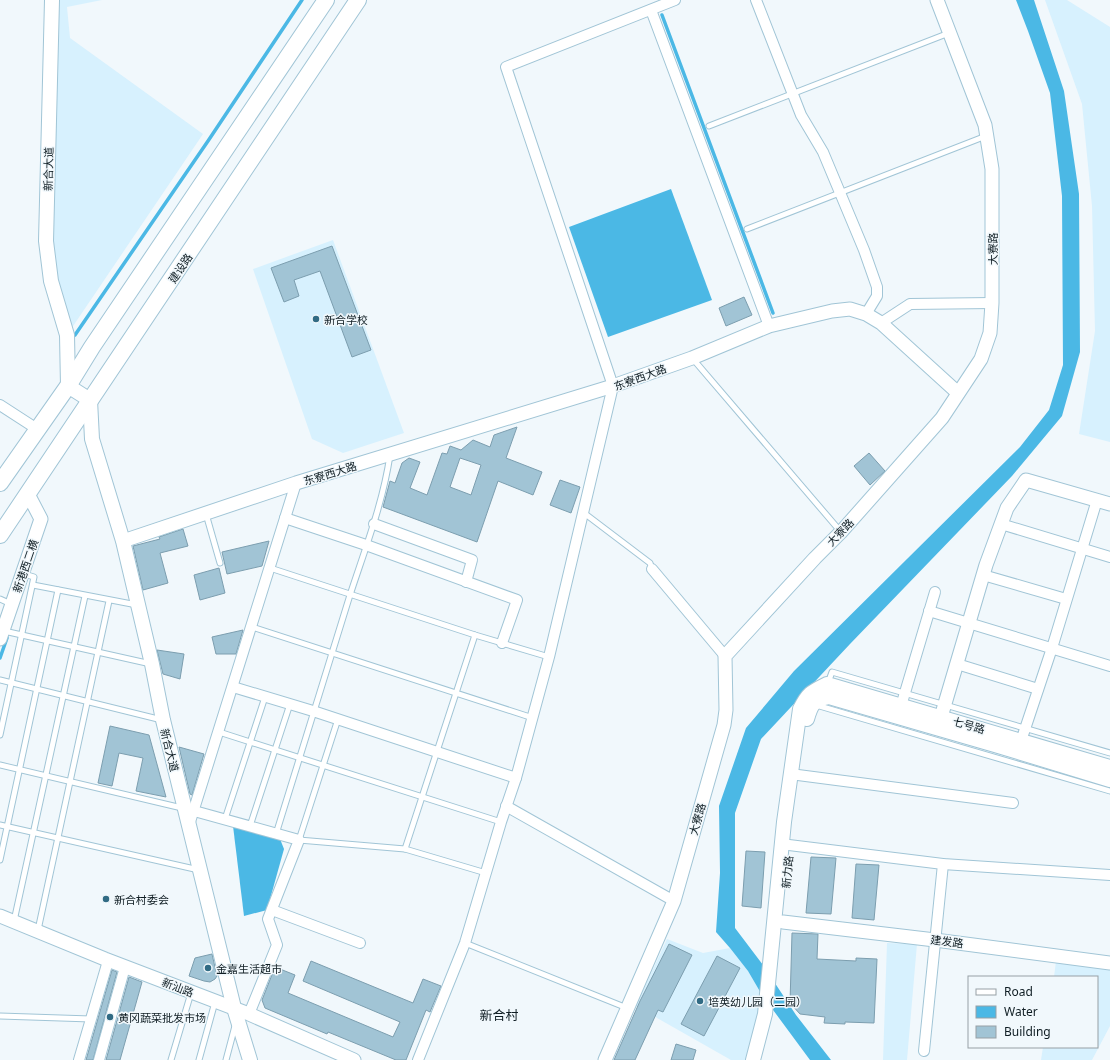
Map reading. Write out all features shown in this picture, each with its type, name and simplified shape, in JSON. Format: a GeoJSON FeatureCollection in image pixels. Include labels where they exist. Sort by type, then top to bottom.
{"type":"FeatureCollection","features":[{"type":"Feature","properties":{"kind":"main road","name":"新合大道"},"geometry":{"type":"LineString","coordinates":[[52,0],[46,241],[51,281],[66,335],[68,386]]}},
{"type":"Feature","properties":{"kind":"main road"},"geometry":{"type":"LineString","coordinates":[[0,483],[68,386],[176,220],[326,0]]}},
{"type":"Feature","properties":{"kind":"main road","name":"建设路"},"geometry":{"type":"LineString","coordinates":[[0,535],[358,0]]}},
{"type":"Feature","properties":{"kind":"main road"},"geometry":{"type":"LineString","coordinates":[[68,386],[90,400]]}},
{"type":"Feature","properties":{"kind":"main road","name":"新合大道"},"geometry":{"type":"LineString","coordinates":[[90,400],[92,439],[123,541],[152,664],[163,720],[190,810],[189,825],[240,1014],[250,1060]]}},
{"type":"Feature","properties":{"kind":"main road"},"geometry":{"type":"LineString","coordinates":[[813,704],[828,691]]}},
{"type":"Feature","properties":{"kind":"main road"},"geometry":{"type":"LineString","coordinates":[[774,970],[784,822],[801,728],[800,709],[805,698],[811,692],[828,691]]}},
{"type":"Feature","properties":{"kind":"main road","name":"七号路"},"geometry":{"type":"LineString","coordinates":[[828,691],[903,700],[1023,735],[1110,767]]}},
{"type":"Feature","properties":{"kind":"main road","name":"七号路"},"geometry":{"type":"LineString","coordinates":[[828,691],[995,745],[1110,780]]}},
{"type":"Feature","properties":{"kind":"main road","name":"新力路"},"geometry":{"type":"LineString","coordinates":[[763,1060],[774,970],[783,922],[789,845],[798,776],[801,728],[813,704]]}},
{"type":"Feature","properties":{"kind":"main road"},"geometry":{"type":"LineString","coordinates":[[753,1060],[769,1018]]}},
{"type":"Feature","properties":{"kind":"street"},"geometry":{"type":"LineString","coordinates":[[418,1060],[464,943],[516,778],[550,657],[613,386],[506,68],[674,0]]}},
{"type":"Feature","properties":{"kind":"street"},"geometry":{"type":"LineString","coordinates":[[756,0],[801,114],[823,152],[878,287],[877,296],[866,314]]}},
{"type":"Feature","properties":{"kind":"street","name":"大寮路"},"geometry":{"type":"LineString","coordinates":[[605,1060],[674,901],[724,725],[726,710],[724,674],[725,656],[815,558],[841,532],[942,418],[981,359],[990,333],[992,303],[992,169],[987,136],[985,125],[937,0]]}},
{"type":"Feature","properties":{"kind":"street"},"geometry":{"type":"LineString","coordinates":[[651,10],[769,326]]}},
{"type":"Feature","properties":{"kind":"street"},"geometry":{"type":"LineString","coordinates":[[881,323],[910,304],[992,303]]}},
{"type":"Feature","properties":{"kind":"street","name":"东寮西大路"},"geometry":{"type":"LineString","coordinates":[[123,541],[296,483],[613,386],[692,358],[769,326],[832,311],[850,309],[866,314],[881,323],[958,393]]}},
{"type":"Feature","properties":{"kind":"street"},"geometry":{"type":"LineString","coordinates":[[0,405],[37,429]]}},
{"type":"Feature","properties":{"kind":"street"},"geometry":{"type":"LineString","coordinates":[[942,711],[983,574],[1001,524],[1007,508],[1026,480],[1110,504]]}},
{"type":"Feature","properties":{"kind":"street"},"geometry":{"type":"LineString","coordinates":[[240,1014],[277,945],[268,919],[299,840],[190,810],[219,732],[296,483]]}},
{"type":"Feature","properties":{"kind":"street","name":"新港西二横"},"geometry":{"type":"LineString","coordinates":[[6,634],[6,602],[26,575],[41,519],[28,494]]}},
{"type":"Feature","properties":{"kind":"street"},"geometry":{"type":"LineString","coordinates":[[1023,735],[1052,648],[1097,500]]}},
{"type":"Feature","properties":{"kind":"street"},"geometry":{"type":"LineString","coordinates":[[285,518],[366,545],[517,600],[502,643]]}},
{"type":"Feature","properties":{"kind":"street"},"geometry":{"type":"LineString","coordinates":[[374,524],[472,560],[466,582]]}},
{"type":"Feature","properties":{"kind":"street"},"geometry":{"type":"LineString","coordinates":[[1001,524],[1110,557]]}},
{"type":"Feature","properties":{"kind":"street"},"geometry":{"type":"LineString","coordinates":[[652,570],[725,656]]}},
{"type":"Feature","properties":{"kind":"street"},"geometry":{"type":"LineString","coordinates":[[983,574],[1066,599]]}},
{"type":"Feature","properties":{"kind":"street"},"geometry":{"type":"LineString","coordinates":[[903,700],[935,592]]}},
{"type":"Feature","properties":{"kind":"street"},"geometry":{"type":"LineString","coordinates":[[929,611],[1110,666]]}},
{"type":"Feature","properties":{"kind":"street"},"geometry":{"type":"LineString","coordinates":[[956,664],[1038,689]]}},
{"type":"Feature","properties":{"kind":"street"},"geometry":{"type":"LineString","coordinates":[[233,687],[338,719],[516,778]]}},
{"type":"Feature","properties":{"kind":"street"},"geometry":{"type":"LineString","coordinates":[[798,776],[1013,803]]}},
{"type":"Feature","properties":{"kind":"street"},"geometry":{"type":"LineString","coordinates":[[506,806],[674,901]]}},
{"type":"Feature","properties":{"kind":"street"},"geometry":{"type":"LineString","coordinates":[[789,845],[943,864],[1110,875]]}},
{"type":"Feature","properties":{"kind":"street"},"geometry":{"type":"LineString","coordinates":[[924,1051],[943,864]]}},
{"type":"Feature","properties":{"kind":"street"},"geometry":{"type":"LineString","coordinates":[[272,910],[360,943]]}},
{"type":"Feature","properties":{"kind":"street","name":"新汕路"},"geometry":{"type":"LineString","coordinates":[[0,916],[124,967],[216,1001],[240,1014],[354,1060]]}},
{"type":"Feature","properties":{"kind":"street","name":"建发路"},"geometry":{"type":"LineString","coordinates":[[783,922],[1110,963]]}},
{"type":"Feature","properties":{"kind":"street"},"geometry":{"type":"LineString","coordinates":[[79,1060],[108,960]]}},
{"type":"Feature","properties":{"kind":"street"},"geometry":{"type":"LineString","coordinates":[[99,1060],[124,967]]}},
{"type":"Feature","properties":{"kind":"lane"},"geometry":{"type":"LineString","coordinates":[[709,126],[950,33]]}},
{"type":"Feature","properties":{"kind":"lane"},"geometry":{"type":"LineString","coordinates":[[747,229],[987,136]]}},
{"type":"Feature","properties":{"kind":"lane"},"geometry":{"type":"LineString","coordinates":[[692,358],[841,532]]}},
{"type":"Feature","properties":{"kind":"lane"},"geometry":{"type":"LineString","coordinates":[[276,834],[313,711],[374,524],[386,483],[390,454]]}},
{"type":"Feature","properties":{"kind":"lane"},"geometry":{"type":"LineString","coordinates":[[584,513],[650,563],[652,570]]}},
{"type":"Feature","properties":{"kind":"lane"},"geometry":{"type":"LineString","coordinates":[[206,514],[220,563]]}},
{"type":"Feature","properties":{"kind":"lane"},"geometry":{"type":"LineString","coordinates":[[270,568],[475,635],[550,657]]}},
{"type":"Feature","properties":{"kind":"lane"},"geometry":{"type":"LineString","coordinates":[[0,735],[33,585],[34,577],[26,575]]}},
{"type":"Feature","properties":{"kind":"lane"},"geometry":{"type":"LineString","coordinates":[[33,585],[109,601],[138,605]]}},
{"type":"Feature","properties":{"kind":"lane"},"geometry":{"type":"LineString","coordinates":[[0,860],[58,590]]}},
{"type":"Feature","properties":{"kind":"lane"},"geometry":{"type":"LineString","coordinates":[[14,922],[85,596]]}},
{"type":"Feature","properties":{"kind":"lane"},"geometry":{"type":"LineString","coordinates":[[38,932],[109,601]]}},
{"type":"Feature","properties":{"kind":"lane"},"geometry":{"type":"LineString","coordinates":[[252,627],[532,718]]}},
{"type":"Feature","properties":{"kind":"lane"},"geometry":{"type":"LineString","coordinates":[[6,634],[22,635],[97,653],[152,664]]}},
{"type":"Feature","properties":{"kind":"lane"},"geometry":{"type":"LineString","coordinates":[[405,849],[475,635]]}},
{"type":"Feature","properties":{"kind":"lane"},"geometry":{"type":"LineString","coordinates":[[0,680],[163,720]]}},
{"type":"Feature","properties":{"kind":"lane"},"geometry":{"type":"LineString","coordinates":[[225,819],[265,697]]}},
{"type":"Feature","properties":{"kind":"lane"},"geometry":{"type":"LineString","coordinates":[[250,826],[290,704]]}},
{"type":"Feature","properties":{"kind":"lane"},"geometry":{"type":"LineString","coordinates":[[813,704],[1110,791]]}},
{"type":"Feature","properties":{"kind":"lane"},"geometry":{"type":"LineString","coordinates":[[338,719],[299,840],[405,849],[486,873]]}},
{"type":"Feature","properties":{"kind":"lane"},"geometry":{"type":"LineString","coordinates":[[219,732],[501,822]]}},
{"type":"Feature","properties":{"kind":"lane"},"geometry":{"type":"LineString","coordinates":[[1023,735],[1110,753]]}},
{"type":"Feature","properties":{"kind":"lane"},"geometry":{"type":"LineString","coordinates":[[0,765],[190,810]]}},
{"type":"Feature","properties":{"kind":"lane"},"geometry":{"type":"LineString","coordinates":[[0,825],[200,870]]}},
{"type":"Feature","properties":{"kind":"lane"},"geometry":{"type":"LineString","coordinates":[[464,943],[628,1008]]}},
{"type":"Feature","properties":{"kind":"lane"},"geometry":{"type":"LineString","coordinates":[[171,1060],[191,992]]}},
{"type":"Feature","properties":{"kind":"lane"},"geometry":{"type":"LineString","coordinates":[[199,1060],[216,1001]]}},
{"type":"Feature","properties":{"kind":"lane"},"geometry":{"type":"LineString","coordinates":[[226,1060],[240,1014]]}},
{"type":"Feature","properties":{"kind":"lane"},"geometry":{"type":"LineString","coordinates":[[0,1016],[91,1019]]}},
{"type":"Feature","properties":{"kind":"shaded area"},"geometry":{"type":"Polygon","coordinates":[[[52,0],[102,0],[67,7],[70,38],[203,134],[67,335],[46,241],[52,0]]]}},
{"type":"Feature","properties":{"kind":"shaded area"},"geometry":{"type":"Polygon","coordinates":[[[1045,0],[1067,0],[1110,27],[1110,442],[1079,434],[1095,331],[1092,206],[1082,104],[1045,0]]]}},
{"type":"Feature","properties":{"kind":"shaded area","name":"新合学校"},"geometry":{"type":"Polygon","coordinates":[[[333,240],[404,433],[343,453],[312,439],[253,269],[333,240]]]}},
{"type":"Feature","properties":{"kind":"shaded area","name":"培英幼儿园（二园）"},"geometry":{"type":"Polygon","coordinates":[[[667,939],[703,953],[730,948],[748,971],[762,995],[751,1060],[731,1060],[636,1006],[667,939]]]}},
{"type":"Feature","properties":{"kind":"shaded area"},"geometry":{"type":"Polygon","coordinates":[[[887,943],[917,944],[907,1060],[883,1060],[887,943]]]}},
{"type":"Feature","properties":{"kind":"shaded area"},"geometry":{"type":"Polygon","coordinates":[[[1056,961],[1110,967],[1110,1026],[1092,1060],[1041,1060],[1043,1048],[1098,1048],[1098,976],[1054,976],[1056,961]]]}},
{"type":"Feature","properties":{"kind":"water"},"geometry":{"type":"Polygon","coordinates":[[[1016,0],[1034,0],[1064,91],[1079,194],[1080,352],[1062,416],[1012,476],[850,644],[761,739],[735,813],[735,928],[763,965],[796,1015],[831,1060],[810,1060],[762,995],[748,971],[716,932],[720,873],[719,806],[746,728],[794,671],[1020,447],[1049,410],[1063,365],[1062,196],[1050,93],[1016,0]]]}},
{"type":"Feature","properties":{"kind":"water"},"geometry":{"type":"Polygon","coordinates":[[[671,189],[712,300],[608,337],[569,227],[671,189]]]}},
{"type":"Feature","properties":{"kind":"water"},"geometry":{"type":"Polygon","coordinates":[[[233,826],[280,839],[284,849],[267,910],[244,916],[233,826]]]}},
{"type":"Feature","properties":{"kind":"building"},"geometry":{"type":"Polygon","coordinates":[[[332,246],[371,350],[352,357],[320,271],[294,280],[299,296],[284,302],[271,268],[332,246]]]}},
{"type":"Feature","properties":{"kind":"building"},"geometry":{"type":"Polygon","coordinates":[[[744,297],[752,315],[726,326],[719,308],[744,297]]]}},
{"type":"Feature","properties":{"kind":"building"},"geometry":{"type":"Polygon","coordinates":[[[517,427],[506,458],[542,472],[533,495],[498,481],[477,542],[383,507],[390,481],[395,483],[402,463],[409,458],[420,462],[410,488],[427,495],[442,453],[447,454],[450,446],[461,450],[473,440],[490,447],[494,435],[517,427]],[[460,458],[450,487],[471,495],[481,465],[460,458]]]}},
{"type":"Feature","properties":{"kind":"building"},"geometry":{"type":"Polygon","coordinates":[[[869,453],[885,471],[870,485],[854,466],[869,453]]]}},
{"type":"Feature","properties":{"kind":"building"},"geometry":{"type":"Polygon","coordinates":[[[560,480],[580,487],[571,513],[550,505],[560,480]]]}},
{"type":"Feature","properties":{"kind":"building"},"geometry":{"type":"Polygon","coordinates":[[[183,529],[188,546],[160,553],[168,583],[143,590],[133,546],[160,539],[159,537],[183,529]]]}},
{"type":"Feature","properties":{"kind":"building"},"geometry":{"type":"Polygon","coordinates":[[[269,541],[262,566],[227,574],[222,552],[269,541]]]}},
{"type":"Feature","properties":{"kind":"building"},"geometry":{"type":"Polygon","coordinates":[[[219,568],[225,593],[200,600],[194,575],[219,568]]]}},
{"type":"Feature","properties":{"kind":"building"},"geometry":{"type":"Polygon","coordinates":[[[243,630],[236,654],[216,654],[212,637],[243,630]]]}},
{"type":"Feature","properties":{"kind":"building"},"geometry":{"type":"Polygon","coordinates":[[[157,650],[184,654],[180,679],[163,674],[157,650]]]}},
{"type":"Feature","properties":{"kind":"building"},"geometry":{"type":"Polygon","coordinates":[[[110,726],[149,735],[166,797],[136,791],[143,758],[119,753],[112,786],[98,783],[110,726]]]}},
{"type":"Feature","properties":{"kind":"building"},"geometry":{"type":"Polygon","coordinates":[[[179,747],[204,754],[192,795],[190,794],[179,747]]]}},
{"type":"Feature","properties":{"kind":"building"},"geometry":{"type":"Polygon","coordinates":[[[746,851],[765,852],[761,908],[742,906],[746,851]]]}},
{"type":"Feature","properties":{"kind":"building"},"geometry":{"type":"Polygon","coordinates":[[[811,857],[836,858],[831,914],[806,913],[811,857]]]}},
{"type":"Feature","properties":{"kind":"building"},"geometry":{"type":"Polygon","coordinates":[[[856,864],[879,865],[874,920],[852,918],[856,864]]]}},
{"type":"Feature","properties":{"kind":"building"},"geometry":{"type":"Polygon","coordinates":[[[792,933],[818,934],[817,959],[856,961],[856,958],[877,959],[874,1023],[824,1023],[825,1017],[800,1014],[790,1003],[792,933]]]}},
{"type":"Feature","properties":{"kind":"building"},"geometry":{"type":"Polygon","coordinates":[[[669,944],[692,955],[663,1012],[658,1010],[635,1060],[614,1060],[640,1001],[669,944]]]}},
{"type":"Feature","properties":{"kind":"building"},"geometry":{"type":"Polygon","coordinates":[[[212,954],[217,976],[215,979],[210,982],[189,976],[195,958],[212,954]]]}},
{"type":"Feature","properties":{"kind":"building"},"geometry":{"type":"Polygon","coordinates":[[[717,956],[740,968],[704,1036],[681,1024],[717,956]]]}},
{"type":"Feature","properties":{"kind":"building"},"geometry":{"type":"Polygon","coordinates":[[[311,961],[413,1003],[423,979],[441,986],[430,1012],[426,1010],[406,1060],[396,1060],[328,1032],[327,1034],[265,1008],[262,1000],[275,967],[295,975],[288,993],[393,1037],[400,1022],[303,981],[311,961]]]}},
{"type":"Feature","properties":{"kind":"building"},"geometry":{"type":"Polygon","coordinates":[[[112,970],[117,972],[93,1060],[86,1060],[112,970]]]}},
{"type":"Feature","properties":{"kind":"building"},"geometry":{"type":"Polygon","coordinates":[[[129,977],[142,982],[120,1060],[106,1060],[129,977]]]}},
{"type":"Feature","properties":{"kind":"building"},"geometry":{"type":"Polygon","coordinates":[[[676,1044],[696,1050],[693,1060],[671,1060],[676,1044]]]}},
{"type":"Feature","properties":{"kind":"waterway"},"geometry":{"type":"LineString","coordinates":[[75,335],[208,141],[302,0]]}},
{"type":"Feature","properties":{"kind":"waterway"},"geometry":{"type":"LineString","coordinates":[[662,15],[773,313]]}},
{"type":"Feature","properties":{"kind":"waterway"},"geometry":{"type":"LineString","coordinates":[[0,658],[7,638]]}},
{"type":"Feature","properties":{"kind":"place","name":"新合学校"},"geometry":{"type":"Point","coordinates":[316,319]}},
{"type":"Feature","properties":{"kind":"place","name":"新合村委会"},"geometry":{"type":"Point","coordinates":[106,899]}},
{"type":"Feature","properties":{"kind":"place","name":"金嘉生活超市"},"geometry":{"type":"Point","coordinates":[208,968]}},
{"type":"Feature","properties":{"kind":"place","name":"培英幼儿园（二园）"},"geometry":{"type":"Point","coordinates":[700,1001]}},
{"type":"Feature","properties":{"kind":"place","name":"黄冈蔬菜批发市场"},"geometry":{"type":"Point","coordinates":[110,1017]}},
{"type":"Feature","properties":{"kind":"district","name":"新合村"},"geometry":{"type":"Point","coordinates":[499,1015]}}]}
